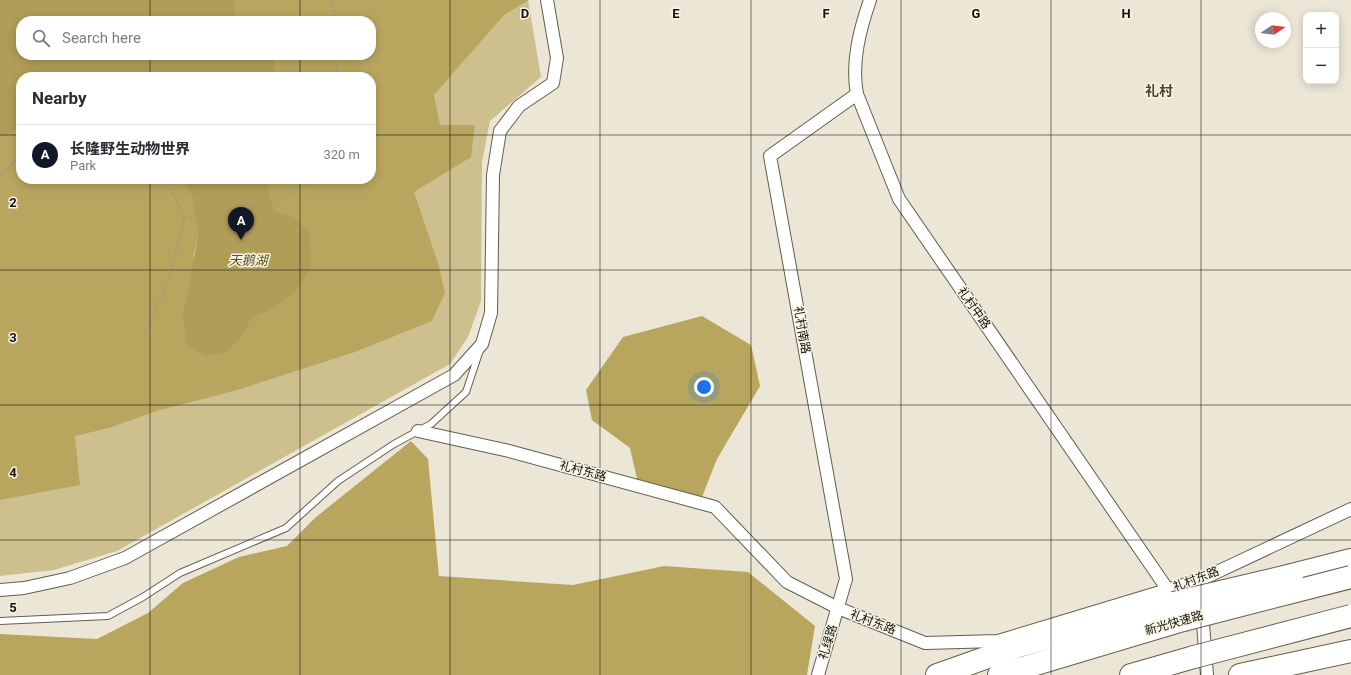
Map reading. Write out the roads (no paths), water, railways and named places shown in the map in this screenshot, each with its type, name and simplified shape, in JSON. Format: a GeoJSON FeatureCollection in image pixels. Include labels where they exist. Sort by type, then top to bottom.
{"type":"FeatureCollection","features":[{"type":"Feature","properties":{"kind":"highway","name":"新光快速路"},"geometry":{"type":"LineString","coordinates":[[999,675],[1175,604],[1350,566]]}},
{"type":"Feature","properties":{"kind":"highway"},"geometry":{"type":"LineString","coordinates":[[937,675],[1019,646],[1175,604],[1292,575],[1350,566]]}},
{"type":"Feature","properties":{"kind":"highway"},"geometry":{"type":"LineString","coordinates":[[1131,675],[1351,616]]}},
{"type":"Feature","properties":{"kind":"highway"},"geometry":{"type":"LineString","coordinates":[[1240,675],[1351,651]]}},
{"type":"Feature","properties":{"kind":"street"},"geometry":{"type":"LineString","coordinates":[[0,590],[24,588],[70,578],[126,558],[454,375],[482,344],[491,314],[493,175],[500,131],[519,106],[552,83],[557,58],[547,0]]}},
{"type":"Feature","properties":{"kind":"street","name":"礼村中路"},"geometry":{"type":"LineString","coordinates":[[870,0],[859,33],[855,84],[857,94],[899,199],[1175,604]]}},
{"type":"Feature","properties":{"kind":"street","name":"礼村南路"},"geometry":{"type":"LineString","coordinates":[[838,608],[846,579],[770,156],[857,94]]}},
{"type":"Feature","properties":{"kind":"street","name":"礼村东路"},"geometry":{"type":"LineString","coordinates":[[418,431],[509,451],[715,507],[787,582],[838,608],[925,643],[998,641],[1175,604],[1200,580],[1351,509]]}},
{"type":"Feature","properties":{"kind":"street"},"geometry":{"type":"LineString","coordinates":[[1200,580],[1206,675]]}},
{"type":"Feature","properties":{"kind":"street","name":"礼绿路"},"geometry":{"type":"LineString","coordinates":[[818,675],[838,608]]}},
{"type":"Feature","properties":{"kind":"lane"},"geometry":{"type":"LineString","coordinates":[[0,620],[108,616],[180,573],[286,528],[338,482],[394,444],[431,424],[466,392],[482,344]]}},
{"type":"Feature","properties":{"kind":"water"},"geometry":{"type":"Polygon","coordinates":[[[0,0],[235,0],[235,16],[16,16],[16,60],[274,60],[275,72],[16,72],[16,130],[0,138],[0,0]]]}},
{"type":"Feature","properties":{"kind":"water","name":"天鹅湖"},"geometry":{"type":"Polygon","coordinates":[[[187,184],[269,184],[274,210],[294,217],[310,234],[311,268],[297,290],[273,309],[252,318],[242,336],[227,352],[205,356],[186,343],[183,316],[198,237],[192,199],[187,184]]]}},
{"type":"Feature","properties":{"kind":"place","name":"长隆野生动物世界"},"geometry":{"type":"Point","coordinates":[241,240]}},
{"type":"Feature","properties":{"kind":"district","name":"礼村"},"geometry":{"type":"Point","coordinates":[1159,91]}}]}
